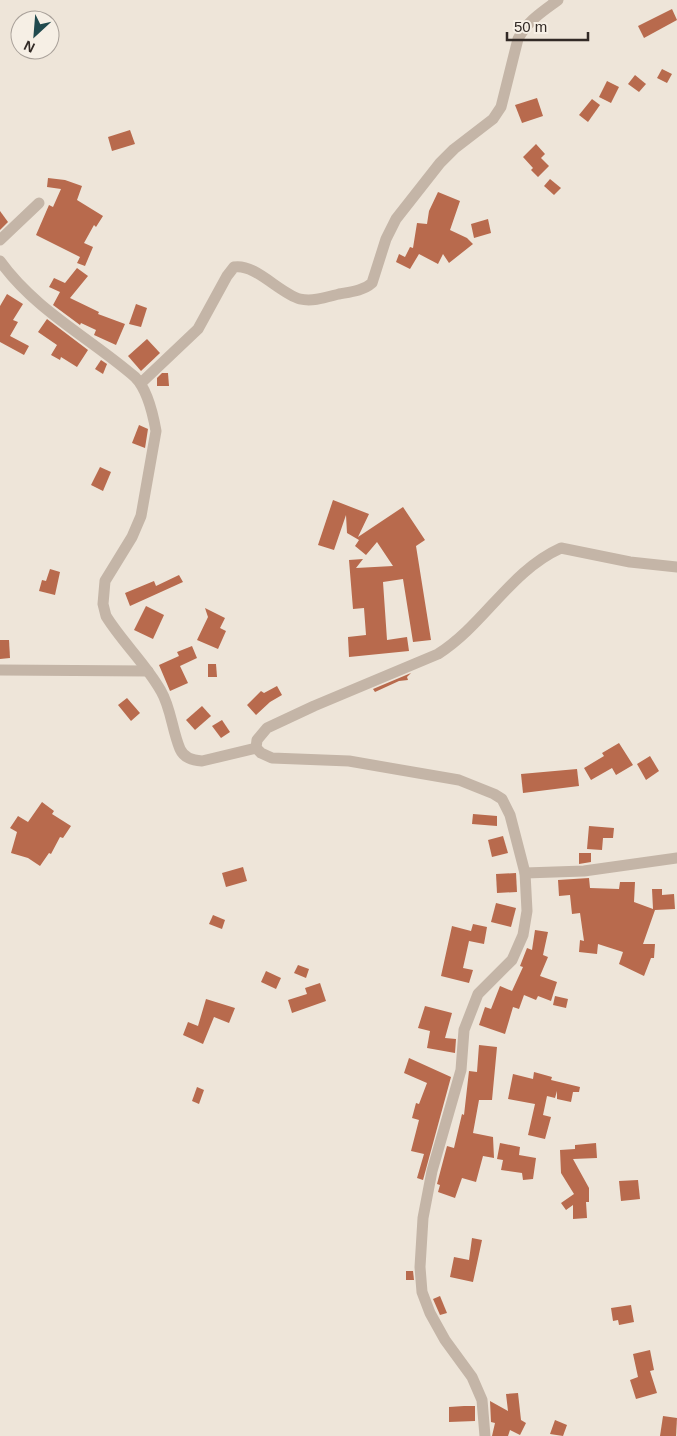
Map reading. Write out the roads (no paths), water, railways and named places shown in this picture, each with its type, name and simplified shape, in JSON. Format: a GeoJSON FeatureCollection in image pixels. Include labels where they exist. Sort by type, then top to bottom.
{"type":"FeatureCollection","features":[{"type":"Feature","properties":{"kind":"street"},"geometry":{"type":"LineString","coordinates":[[141,383],[198,329],[227,276],[234,268],[242,267],[250,270],[297,298],[308,300],[353,292],[372,283],[386,239],[396,219],[454,149],[493,119],[501,107],[518,39],[529,22],[558,0]]}},
{"type":"Feature","properties":{"kind":"street"},"geometry":{"type":"LineString","coordinates":[[0,240],[39,203]]}},
{"type":"Feature","properties":{"kind":"street"},"geometry":{"type":"LineString","coordinates":[[0,261],[12,279],[40,304],[119,363],[141,383],[153,417],[154,440],[141,516],[132,537],[105,581],[104,612],[161,691],[168,706],[173,733],[182,753],[187,757],[202,761],[256,748]]}},
{"type":"Feature","properties":{"kind":"street"},"geometry":{"type":"LineString","coordinates":[[256,748],[257,740],[267,728],[314,706],[438,654],[456,643],[504,591],[535,563],[561,548],[630,562],[677,567]]}},
{"type":"Feature","properties":{"kind":"street"},"geometry":{"type":"LineString","coordinates":[[0,670],[148,671]]}},
{"type":"Feature","properties":{"kind":"street"},"geometry":{"type":"LineString","coordinates":[[256,748],[261,753],[272,758],[350,761],[459,780],[489,791],[502,799],[507,806],[525,873],[527,911],[523,935],[512,960],[478,994],[464,1030],[461,1070],[432,1171],[423,1218],[420,1267],[422,1292],[430,1313],[445,1340],[472,1377],[482,1400],[485,1436]]}},
{"type":"Feature","properties":{"kind":"street"},"geometry":{"type":"LineString","coordinates":[[525,873],[584,871],[677,858]]}}]}
